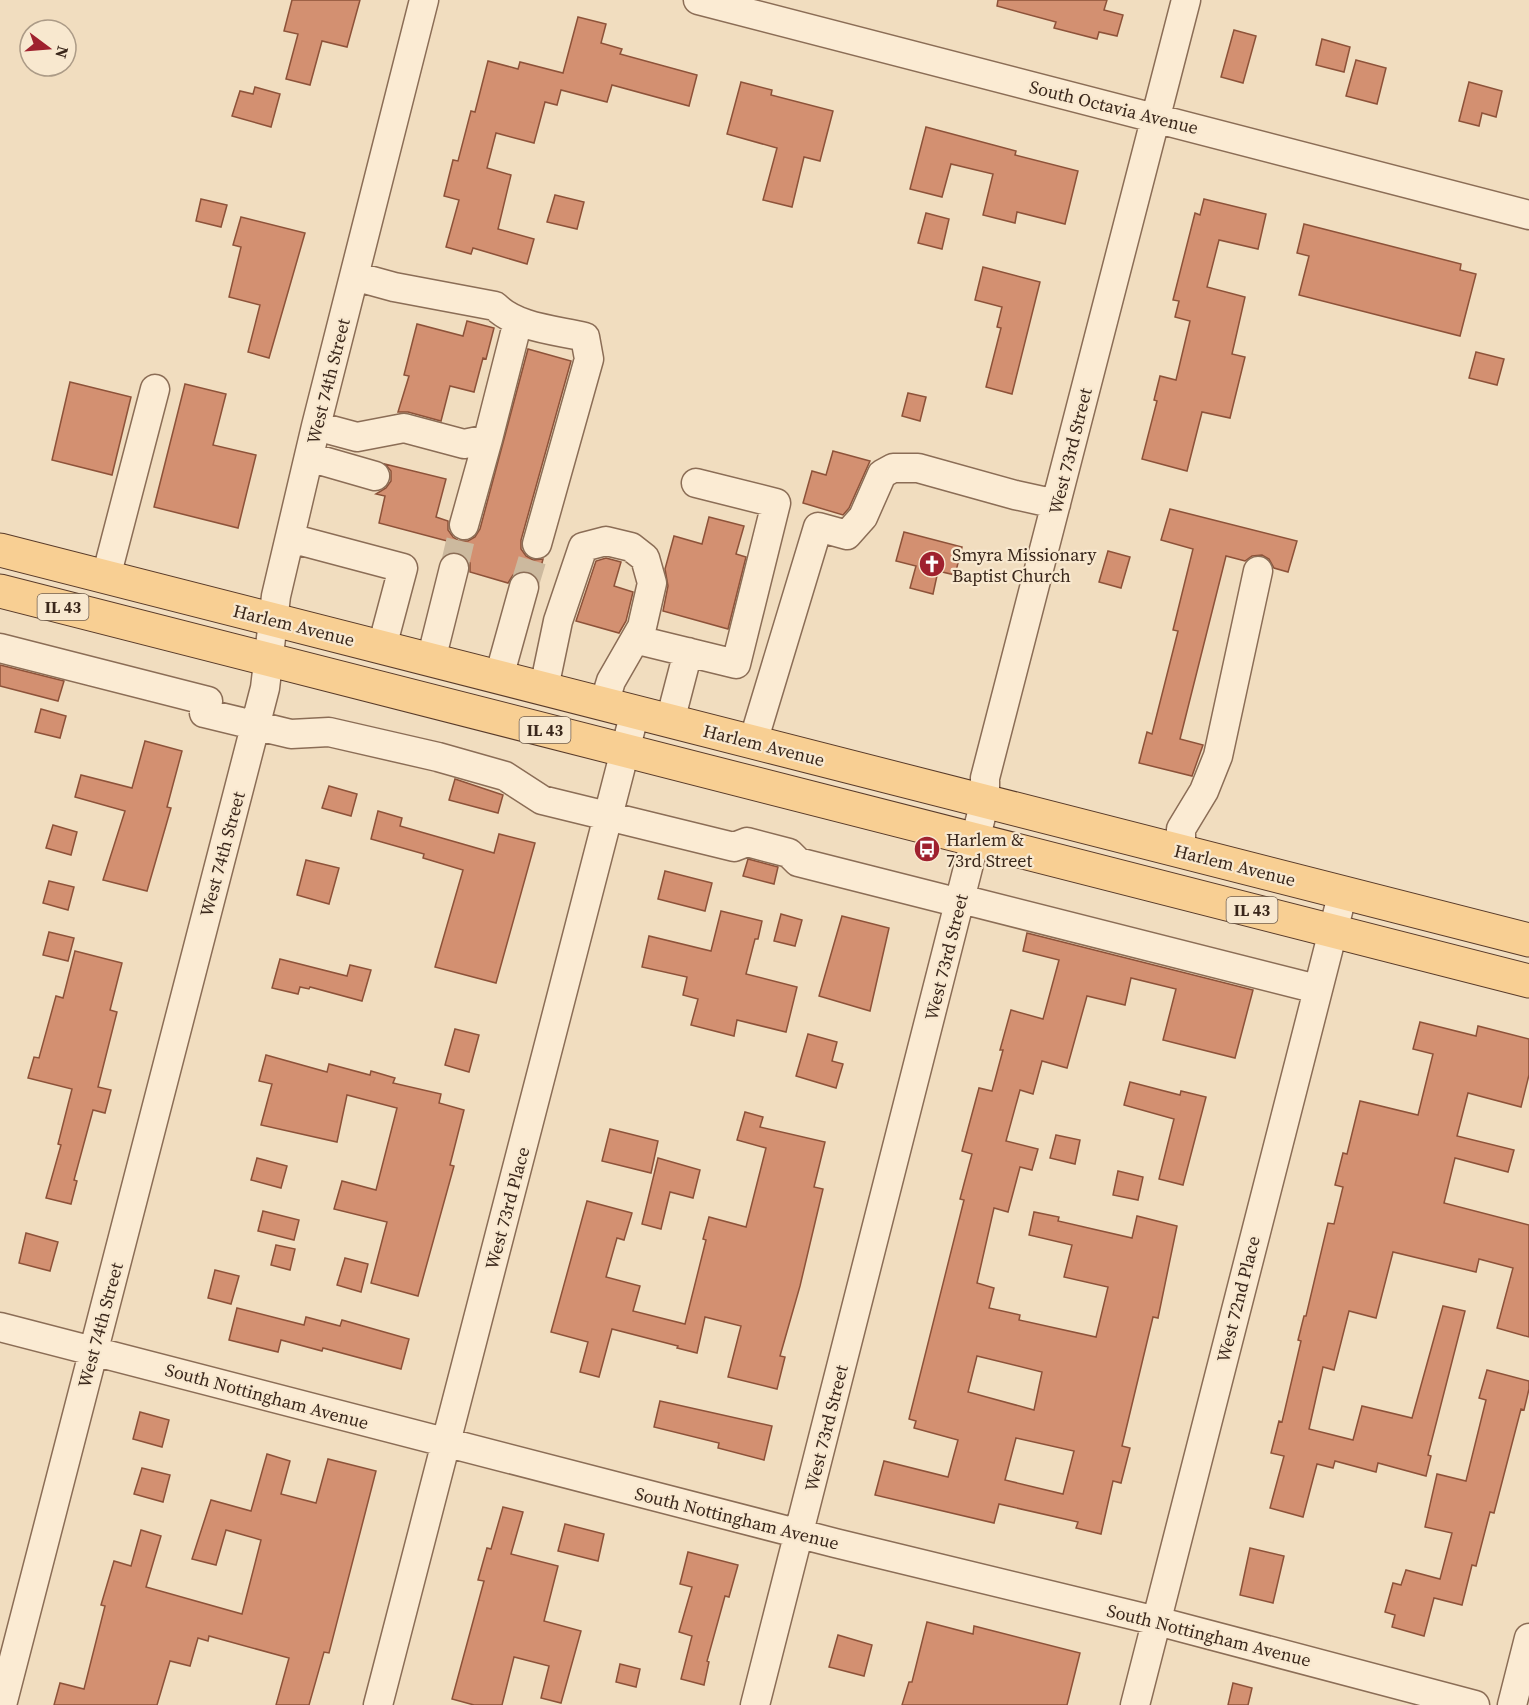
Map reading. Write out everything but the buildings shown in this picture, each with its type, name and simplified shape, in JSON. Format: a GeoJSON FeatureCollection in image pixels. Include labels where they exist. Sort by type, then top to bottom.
{"type":"FeatureCollection","features":[{"type":"Feature","properties":{"kind":"main road","name":"Harlem Avenue"},"geometry":{"type":"LineString","coordinates":[[0,550],[1529,940]]}},
{"type":"Feature","properties":{"kind":"main road","name":"IL 43"},"geometry":{"type":"LineString","coordinates":[[0,591],[1529,981]]}},
{"type":"Feature","properties":{"kind":"street","name":"West 74th Street"},"geometry":{"type":"LineString","coordinates":[[2,1705],[256,726],[265,688],[272,619],[290,537],[424,0]]}},
{"type":"Feature","properties":{"kind":"street","name":"South Octavia Avenue"},"geometry":{"type":"LineString","coordinates":[[698,0],[1529,215]]}},
{"type":"Feature","properties":{"kind":"street","name":"West 73rd Street"},"geometry":{"type":"LineString","coordinates":[[755,1705],[986,801],[985,778],[1186,0]]}},
{"type":"Feature","properties":{"kind":"street"},"geometry":{"type":"LineString","coordinates":[[354,276],[394,287],[495,306],[504,315],[518,321],[585,337],[589,359],[537,544]]}},
{"type":"Feature","properties":{"kind":"street"},"geometry":{"type":"LineString","coordinates":[[464,525],[518,321]]}},
{"type":"Feature","properties":{"kind":"street"},"geometry":{"type":"LineString","coordinates":[[106,577],[154,389]]}},
{"type":"Feature","properties":{"kind":"street"},"geometry":{"type":"LineString","coordinates":[[316,426],[357,437],[404,428],[464,444],[488,439]]}},
{"type":"Feature","properties":{"kind":"street"},"geometry":{"type":"LineString","coordinates":[[309,457],[375,476]]}},
{"type":"Feature","properties":{"kind":"street"},"geometry":{"type":"LineString","coordinates":[[753,742],[818,527],[847,535],[863,517],[882,474],[893,468],[918,468],[1014,495],[1056,504]]}},
{"type":"Feature","properties":{"kind":"street"},"geometry":{"type":"LineString","coordinates":[[646,642],[736,664],[776,503],[696,483]]}},
{"type":"Feature","properties":{"kind":"street"},"geometry":{"type":"LineString","coordinates":[[290,537],[403,568],[382,647]]}},
{"type":"Feature","properties":{"kind":"street","name":"West 73rd Place"},"geometry":{"type":"LineString","coordinates":[[378,1705],[625,750],[620,708],[611,681],[642,627],[652,583],[645,558],[631,547],[606,541],[583,546],[558,621],[544,688]]}},
{"type":"Feature","properties":{"kind":"street"},"geometry":{"type":"LineString","coordinates":[[431,660],[454,568]]}},
{"type":"Feature","properties":{"kind":"street"},"geometry":{"type":"LineString","coordinates":[[1181,851],[1181,829],[1204,791],[1218,756],[1258,571]]}},
{"type":"Feature","properties":{"kind":"street"},"geometry":{"type":"LineString","coordinates":[[499,677],[524,587]]}},
{"type":"Feature","properties":{"kind":"street"},"geometry":{"type":"LineString","coordinates":[[0,648],[208,701],[204,712],[256,726],[291,734],[329,732],[438,757],[505,776],[542,800],[734,847],[747,842],[789,853],[798,862],[952,901],[961,899],[1317,989]]}},
{"type":"Feature","properties":{"kind":"street"},"geometry":{"type":"LineString","coordinates":[[670,721],[688,652]]}},
{"type":"Feature","properties":{"kind":"street","name":"West 72nd Place"},"geometry":{"type":"LineString","coordinates":[[1135,1705],[1343,892]]}},
{"type":"Feature","properties":{"kind":"street","name":"South Nottingham Avenue"},"geometry":{"type":"LineString","coordinates":[[0,1327],[799,1534],[1157,1621],[1475,1705]]}},
{"type":"Feature","properties":{"kind":"street"},"geometry":{"type":"LineString","coordinates":[[1512,1705],[1529,1638]]}},
{"type":"Feature","properties":{"kind":"tunnel"},"geometry":{"type":"LineString","coordinates":[[454,568],[464,525]]}},
{"type":"Feature","properties":{"kind":"tunnel"},"geometry":{"type":"LineString","coordinates":[[524,587],[537,544]]}},
{"type":"Feature","properties":{"kind":"place","name":"Smyra Missionary Baptist Church"},"geometry":{"type":"Point","coordinates":[932,564]}},
{"type":"Feature","properties":{"kind":"place","name":"Harlem & 73rd Street"},"geometry":{"type":"Point","coordinates":[927,849]}}]}
